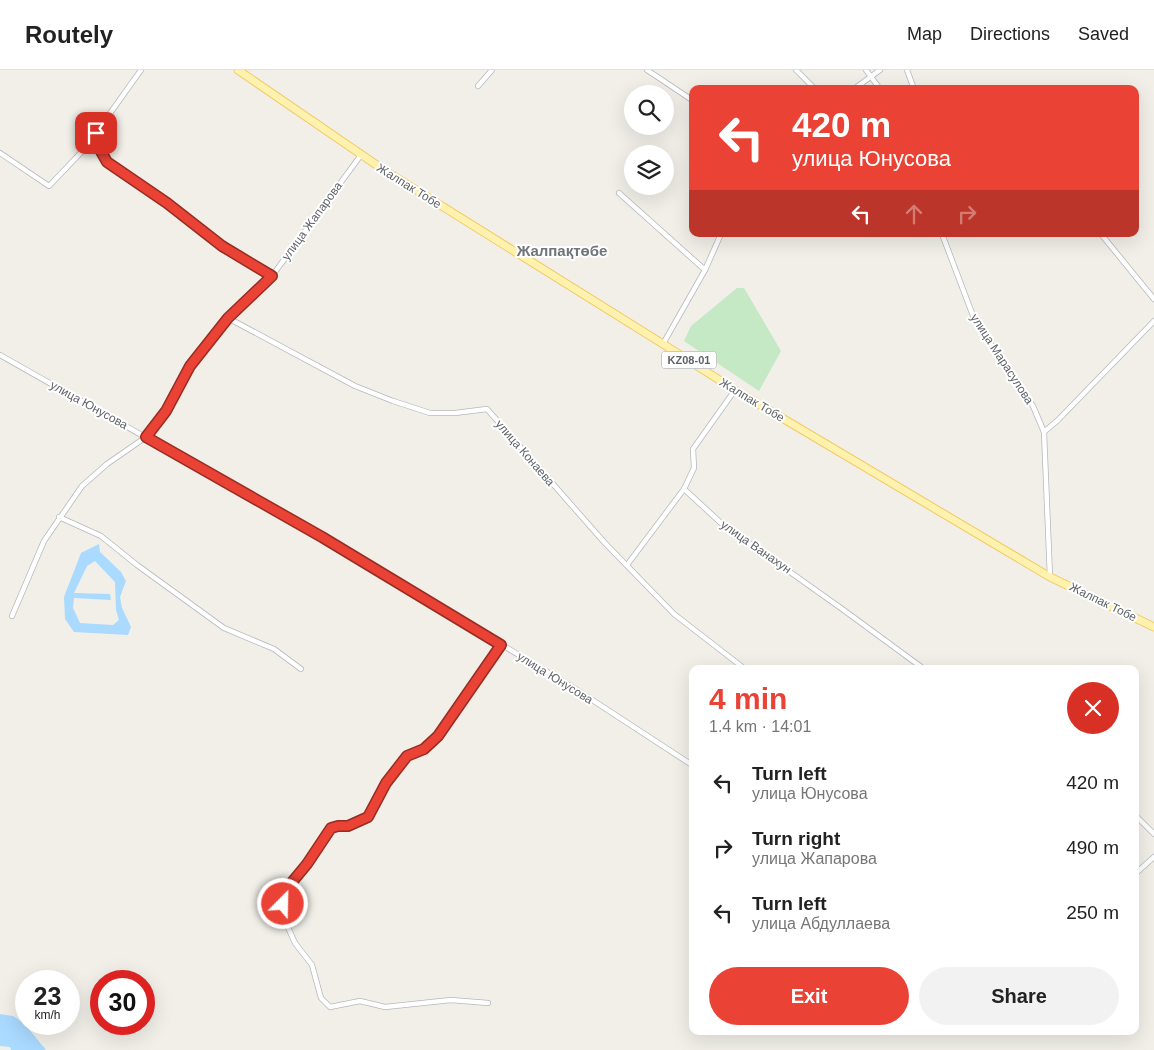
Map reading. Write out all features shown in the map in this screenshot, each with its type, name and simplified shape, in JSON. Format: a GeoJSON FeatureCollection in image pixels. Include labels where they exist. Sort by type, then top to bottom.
{"type":"FeatureCollection","features":[{"type":"Feature","properties":{"kind":"main road","name":"Жалпак Тобе"},"geometry":{"type":"LineString","coordinates":[[238,70],[361,155],[735,390],[1050,577],[1154,627]]}},
{"type":"Feature","properties":{"kind":"street"},"geometry":{"type":"LineString","coordinates":[[0,153],[50,186],[94,139],[96,133],[141,70]]}},
{"type":"Feature","properties":{"kind":"street"},"geometry":{"type":"LineString","coordinates":[[478,86],[492,70]]}},
{"type":"Feature","properties":{"kind":"street"},"geometry":{"type":"LineString","coordinates":[[646,70],[689,98]]}},
{"type":"Feature","properties":{"kind":"street"},"geometry":{"type":"LineString","coordinates":[[796,70],[811,85]]}},
{"type":"Feature","properties":{"kind":"street"},"geometry":{"type":"LineString","coordinates":[[866,70],[877,85]]}},
{"type":"Feature","properties":{"kind":"street"},"geometry":{"type":"LineString","coordinates":[[859,85],[880,70]]}},
{"type":"Feature","properties":{"kind":"street"},"geometry":{"type":"LineString","coordinates":[[907,70],[913,85]]}},
{"type":"Feature","properties":{"kind":"street"},"geometry":{"type":"LineString","coordinates":[[94,139],[107,162],[167,203],[222,246],[272,276]]}},
{"type":"Feature","properties":{"kind":"street","name":"улица Жапарова"},"geometry":{"type":"LineString","coordinates":[[12,616],[44,541],[82,486],[107,464],[146,437],[166,411],[190,366],[228,318],[272,276],[361,155]]}},
{"type":"Feature","properties":{"kind":"street"},"geometry":{"type":"LineString","coordinates":[[619,193],[705,270]]}},
{"type":"Feature","properties":{"kind":"street"},"geometry":{"type":"LineString","coordinates":[[664,344],[705,270],[721,237]]}},
{"type":"Feature","properties":{"kind":"street","name":"улица Марасулова"},"geometry":{"type":"LineString","coordinates":[[943,237],[976,321],[1033,406],[1044,432],[1050,577]]}},
{"type":"Feature","properties":{"kind":"street"},"geometry":{"type":"LineString","coordinates":[[1103,237],[1154,299]]}},
{"type":"Feature","properties":{"kind":"street","name":"улица Конаева"},"geometry":{"type":"LineString","coordinates":[[228,318],[355,386],[393,401],[430,413],[455,413],[487,409],[591,528],[674,614],[740,665]]}},
{"type":"Feature","properties":{"kind":"street"},"geometry":{"type":"LineString","coordinates":[[1044,432],[1154,321]]}},
{"type":"Feature","properties":{"kind":"street","name":"улица Юнусова"},"geometry":{"type":"LineString","coordinates":[[0,356],[322,537],[574,688],[689,763]]}},
{"type":"Feature","properties":{"kind":"street"},"geometry":{"type":"LineString","coordinates":[[626,565],[684,489],[694,468],[693,449],[735,390]]}},
{"type":"Feature","properties":{"kind":"street","name":"улица Ванахун"},"geometry":{"type":"LineString","coordinates":[[684,489],[721,523],[845,610],[919,665]]}},
{"type":"Feature","properties":{"kind":"street"},"geometry":{"type":"LineString","coordinates":[[59,517],[101,536],[137,565],[224,628],[274,649],[301,669]]}},
{"type":"Feature","properties":{"kind":"street"},"geometry":{"type":"LineString","coordinates":[[488,1003],[451,1000],[385,1007],[360,1001],[330,1007],[321,998],[312,965],[295,943],[282,914],[283,893],[307,864],[331,828],[348,826],[368,817],[386,783],[407,756],[424,749],[438,736],[501,645]]}},
{"type":"Feature","properties":{"kind":"street"},"geometry":{"type":"LineString","coordinates":[[1139,819],[1154,834]]}},
{"type":"Feature","properties":{"kind":"street"},"geometry":{"type":"LineString","coordinates":[[1139,870],[1154,857]]}},
{"type":"Feature","properties":{"kind":"green space"},"geometry":{"type":"Polygon","coordinates":[[[737,288],[744,288],[781,351],[759,391],[684,341],[691,326],[737,288]]]}},
{"type":"Feature","properties":{"kind":"water"},"geometry":{"type":"Polygon","coordinates":[[[99,544],[100,552],[121,572],[126,581],[120,597],[122,608],[131,627],[128,635],[74,632],[65,619],[64,597],[81,553],[99,544]],[[95,561],[87,566],[74,593],[110,594],[111,600],[74,598],[73,608],[80,623],[113,625],[119,620],[116,610],[115,582],[95,561]]]}},
{"type":"Feature","properties":{"kind":"water"},"geometry":{"type":"Polygon","coordinates":[[[0,1014],[15,1017],[15,1035],[34,1035],[46,1050],[11,1050],[10,1047],[0,1046],[0,1014]]]}},
{"type":"Feature","properties":{"kind":"district","name":"Жалпақтөбе"},"geometry":{"type":"Point","coordinates":[562,251]}},
{"type":"Feature","properties":{"kind":"route"},"geometry":{"type":"LineString","coordinates":[[96,133],[94,139],[107,162],[167,203],[222,246],[272,276],[228,318],[190,366],[166,411],[146,437],[322,537],[501,645],[438,736],[424,749],[407,756],[386,783],[368,817],[348,826],[331,828],[307,864],[283,893],[283,904]]}}]}
